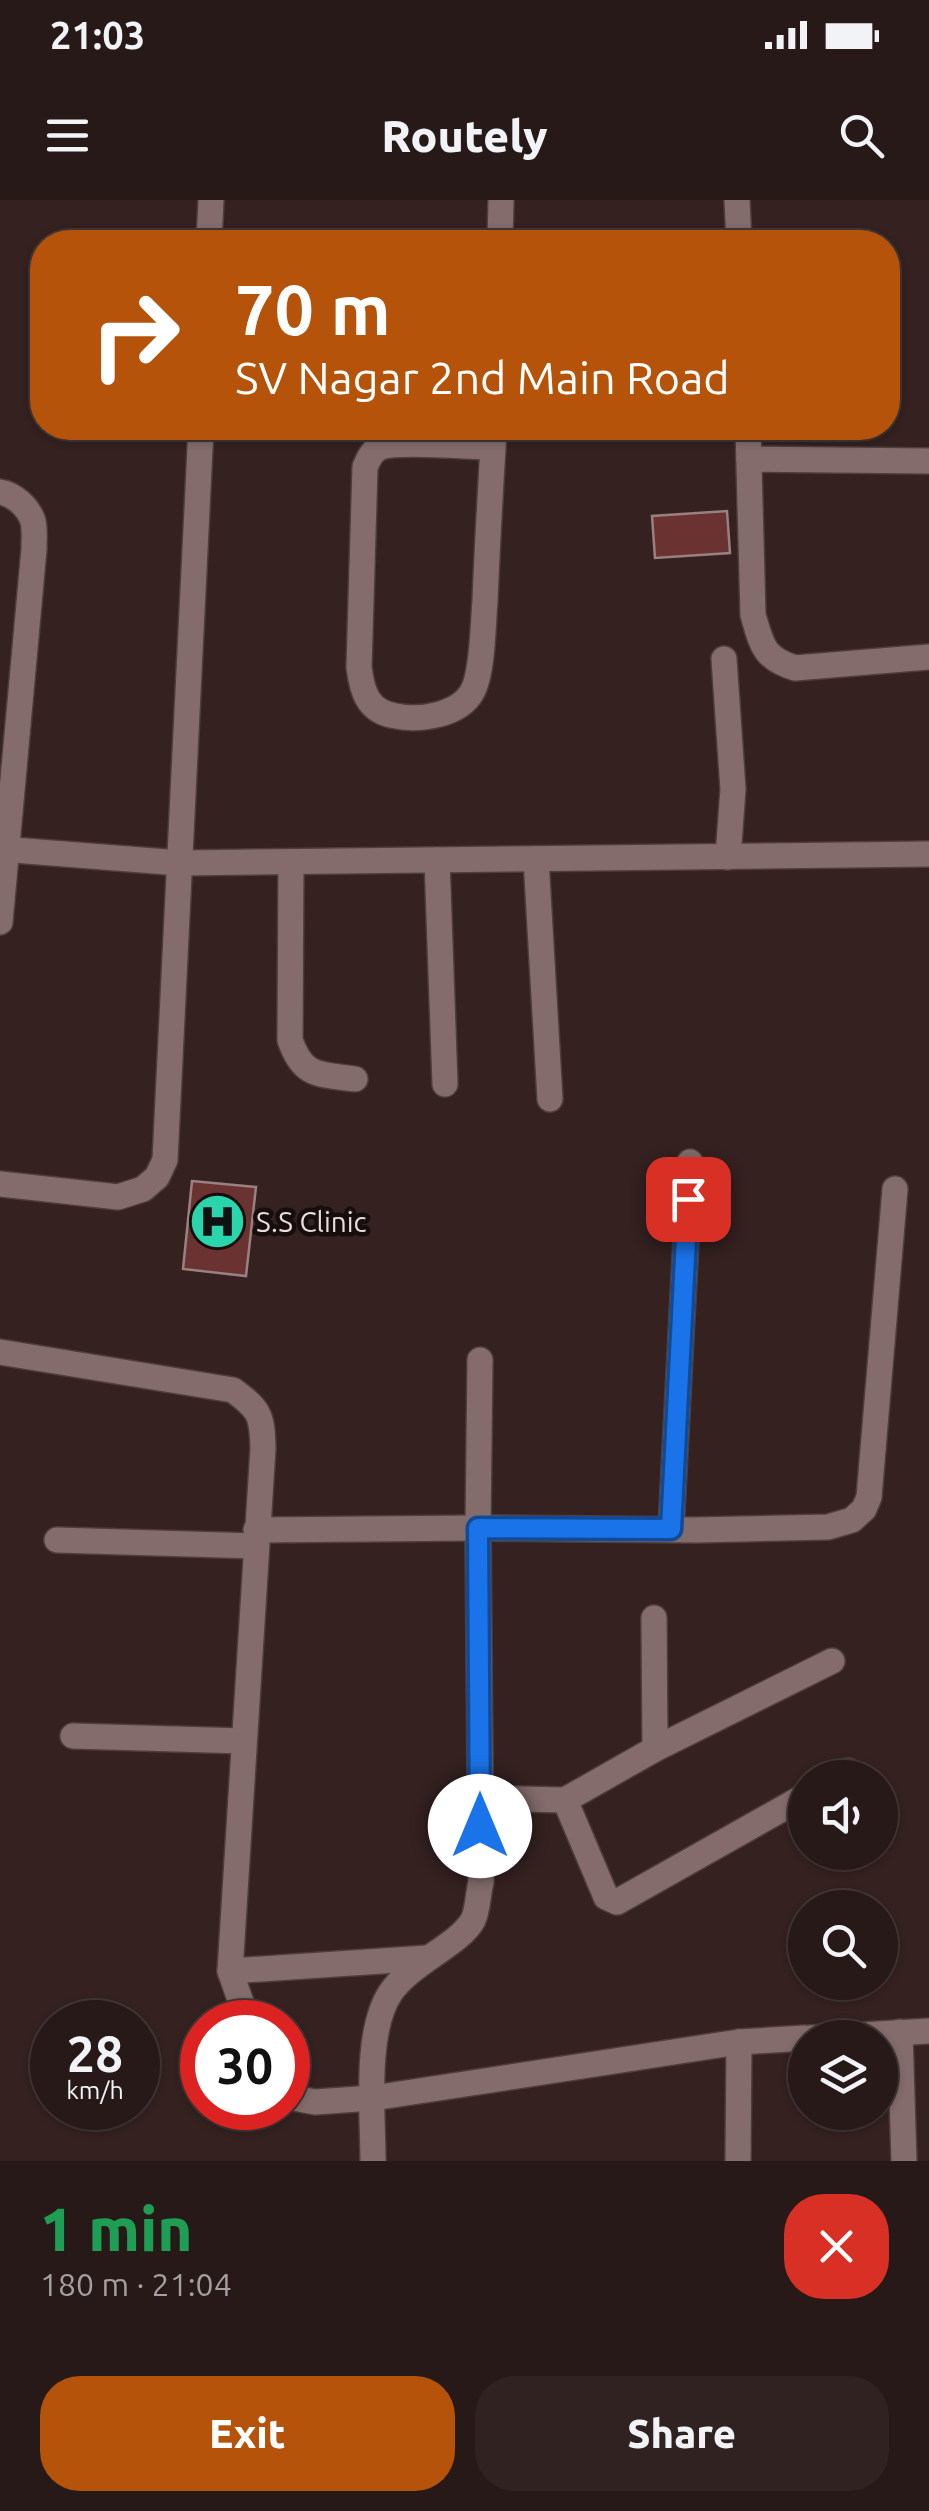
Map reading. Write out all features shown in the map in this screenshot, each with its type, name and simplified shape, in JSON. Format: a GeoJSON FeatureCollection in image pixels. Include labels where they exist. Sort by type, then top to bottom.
{"type":"FeatureCollection","features":[{"type":"Feature","properties":{"kind":"street"},"geometry":{"type":"LineString","coordinates":[[210,230],[211,200]]}},
{"type":"Feature","properties":{"kind":"street"},"geometry":{"type":"LineString","coordinates":[[500,230],[501,200]]}},
{"type":"Feature","properties":{"kind":"street"},"geometry":{"type":"LineString","coordinates":[[737,200],[738,230]]}},
{"type":"Feature","properties":{"kind":"street"},"geometry":{"type":"LineString","coordinates":[[0,1184],[118,1196],[143,1189],[158,1176],[164,1160],[199,440]]}},
{"type":"Feature","properties":{"kind":"street"},"geometry":{"type":"LineString","coordinates":[[457,440],[379,448],[364,468],[358,666],[362,691],[371,706],[384,714],[402,718],[432,715],[456,708],[473,691],[482,652],[493,440]]}},
{"type":"Feature","properties":{"kind":"street"},"geometry":{"type":"LineString","coordinates":[[748,440],[754,614],[762,643],[775,662],[795,668],[929,657]]}},
{"type":"Feature","properties":{"kind":"street"},"geometry":{"type":"LineString","coordinates":[[749,459],[929,461]]}},
{"type":"Feature","properties":{"kind":"street"},"geometry":{"type":"LineString","coordinates":[[0,492],[9,493],[23,505],[33,522],[34,549],[3,849],[0,922]]}},
{"type":"Feature","properties":{"kind":"street"},"geometry":{"type":"LineString","coordinates":[[724,658],[733,789],[728,857]]}},
{"type":"Feature","properties":{"kind":"street"},"geometry":{"type":"LineString","coordinates":[[3,849],[180,863],[929,854]]}},
{"type":"Feature","properties":{"kind":"street"},"geometry":{"type":"LineString","coordinates":[[536,859],[550,1099]]}},
{"type":"Feature","properties":{"kind":"street"},"geometry":{"type":"LineString","coordinates":[[436,860],[445,1084]]}},
{"type":"Feature","properties":{"kind":"street"},"geometry":{"type":"LineString","coordinates":[[291,862],[290,1040],[296,1058],[310,1072],[356,1079]]}},
{"type":"Feature","properties":{"kind":"street"},"geometry":{"type":"LineString","coordinates":[[671,1529],[690,1162]]}},
{"type":"Feature","properties":{"kind":"street"},"geometry":{"type":"LineString","coordinates":[[57,1540],[256,1538],[478,1528],[828,1526],[852,1520],[869,1498],[895,1189]]}},
{"type":"Feature","properties":{"kind":"street"},"geometry":{"type":"LineString","coordinates":[[0,1352],[233,1390],[250,1402],[262,1420],[230,1972],[240,2000]]}},
{"type":"Feature","properties":{"kind":"street"},"geometry":{"type":"LineString","coordinates":[[373,2161],[374,2042],[380,2016],[390,1992],[473,1920],[481,1882],[480,1360]]}},
{"type":"Feature","properties":{"kind":"street"},"geometry":{"type":"LineString","coordinates":[[654,1618],[655,1749]]}},
{"type":"Feature","properties":{"kind":"street"},"geometry":{"type":"LineString","coordinates":[[480,1798],[564,1800],[655,1749],[832,1661]]}},
{"type":"Feature","properties":{"kind":"street"},"geometry":{"type":"LineString","coordinates":[[73,1736],[244,1741]]}},
{"type":"Feature","properties":{"kind":"street"},"geometry":{"type":"LineString","coordinates":[[564,1800],[606,1897],[617,1902],[788,1806]]}},
{"type":"Feature","properties":{"kind":"street"},"geometry":{"type":"LineString","coordinates":[[230,1972],[427,1958]]}},
{"type":"Feature","properties":{"kind":"street"},"geometry":{"type":"LineString","coordinates":[[904,2161],[900,2032],[929,2031]]}},
{"type":"Feature","properties":{"kind":"street"},"geometry":{"type":"LineString","coordinates":[[310,2101],[373,2098],[740,2042],[788,2039]]}},
{"type":"Feature","properties":{"kind":"street"},"geometry":{"type":"LineString","coordinates":[[738,2161],[740,2042]]}},
{"type":"Feature","properties":{"kind":"building"},"geometry":{"type":"Polygon","coordinates":[[[727,511],[730,553],[655,558],[652,516],[727,511]]]}},
{"type":"Feature","properties":{"kind":"building"},"geometry":{"type":"Polygon","coordinates":[[[192,1181],[256,1187],[246,1276],[183,1269],[192,1181]]]}},
{"type":"Feature","properties":{"kind":"place","name":"S.S Clinic"},"geometry":{"type":"Point","coordinates":[217,1221]}},
{"type":"Feature","properties":{"kind":"route"},"geometry":{"type":"LineString","coordinates":[[480,1826],[478,1528],[671,1529],[688,1199]]}}]}
